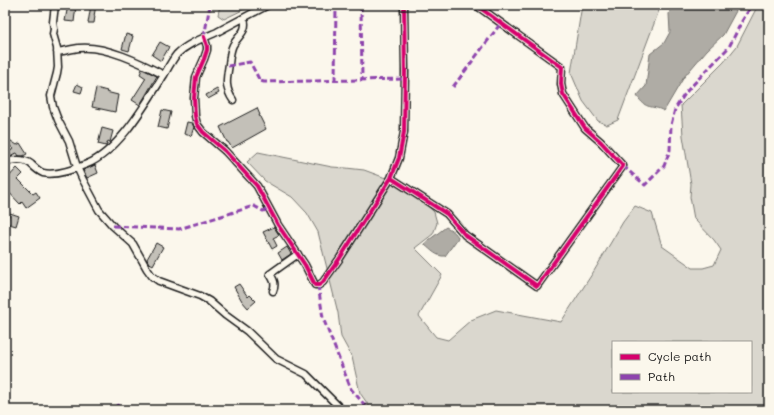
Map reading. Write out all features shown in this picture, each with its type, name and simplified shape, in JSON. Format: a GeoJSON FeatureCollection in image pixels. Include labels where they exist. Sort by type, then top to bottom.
{"type":"FeatureCollection","features":[{"type":"Feature","properties":{"kind":"street"},"geometry":{"type":"LineString","coordinates":[[55,5],[53,34],[57,52],[57,73],[51,96],[53,107],[69,140],[77,167],[99,210],[113,226],[133,244],[152,276],[159,281],[193,293],[209,301],[247,331],[276,359],[306,374],[342,410]]}},
{"type":"Feature","properties":{"kind":"street"},"geometry":{"type":"LineString","coordinates":[[5,162],[19,159],[26,161],[36,170],[50,174],[66,172],[97,159],[106,153],[116,143],[132,124],[182,50],[204,37],[216,33],[268,5]]}},
{"type":"Feature","properties":{"kind":"street"},"geometry":{"type":"LineString","coordinates":[[204,37],[207,50],[196,78],[194,98],[197,124],[203,132],[225,151],[257,186],[278,225],[305,265],[315,285],[320,285],[340,258],[392,178],[399,158],[404,132],[404,5]]}},
{"type":"Feature","properties":{"kind":"street"},"geometry":{"type":"LineString","coordinates":[[392,178],[447,214],[465,235],[536,286],[623,166],[601,142],[585,128],[563,94],[561,84],[562,67],[476,5]]}},
{"type":"Feature","properties":{"kind":"street"},"geometry":{"type":"LineString","coordinates":[[233,100],[229,95],[226,77],[230,51],[244,30],[246,23],[244,18]]}},
{"type":"Feature","properties":{"kind":"street"},"geometry":{"type":"LineString","coordinates":[[57,52],[79,48],[104,51],[127,58],[164,75]]}},
{"type":"Feature","properties":{"kind":"street"},"geometry":{"type":"LineString","coordinates":[[273,291],[275,282],[270,274],[298,254]]}},
{"type":"Feature","properties":{"kind":"shaded area"},"geometry":{"type":"Polygon","coordinates":[[[220,5],[253,5],[224,19],[218,15],[220,5]]]}},
{"type":"Feature","properties":{"kind":"shaded area"},"geometry":{"type":"Polygon","coordinates":[[[582,5],[661,5],[618,120],[607,125],[598,121],[583,101],[571,73],[582,5]]]}},
{"type":"Feature","properties":{"kind":"shaded area"},"geometry":{"type":"Polygon","coordinates":[[[672,5],[741,5],[736,11],[723,35],[707,50],[684,77],[664,111],[644,104],[637,96],[646,86],[650,54],[664,43],[670,32],[669,14],[672,5]]]}},
{"type":"Feature","properties":{"kind":"shaded area"},"geometry":{"type":"Polygon","coordinates":[[[758,5],[769,5],[769,410],[372,410],[360,393],[352,357],[341,337],[338,313],[318,232],[307,213],[292,197],[265,181],[247,162],[258,152],[332,167],[364,170],[410,189],[434,212],[437,223],[433,234],[415,248],[442,275],[419,316],[436,337],[448,340],[471,320],[496,310],[561,322],[623,222],[635,206],[652,213],[662,246],[693,268],[703,268],[714,265],[721,250],[714,240],[694,219],[690,197],[691,184],[683,136],[681,105],[724,62],[737,46],[758,5]]]}},
{"type":"Feature","properties":{"kind":"shaded area"},"geometry":{"type":"Polygon","coordinates":[[[446,227],[455,233],[458,238],[445,256],[442,256],[432,251],[425,245],[425,243],[446,227]]]}},
{"type":"Feature","properties":{"kind":"building"},"geometry":{"type":"Polygon","coordinates":[[[68,5],[76,5],[74,22],[65,21],[68,5]]]}},
{"type":"Feature","properties":{"kind":"building"},"geometry":{"type":"Polygon","coordinates":[[[91,5],[96,5],[94,23],[88,23],[91,5]]]}},
{"type":"Feature","properties":{"kind":"building"},"geometry":{"type":"Polygon","coordinates":[[[126,34],[133,36],[129,51],[122,49],[126,34]]]}},
{"type":"Feature","properties":{"kind":"building"},"geometry":{"type":"Polygon","coordinates":[[[160,42],[169,47],[161,61],[152,55],[160,42]]]}},
{"type":"Feature","properties":{"kind":"building"},"geometry":{"type":"Polygon","coordinates":[[[142,69],[157,76],[140,105],[132,100],[146,78],[140,74],[142,69]]]}},
{"type":"Feature","properties":{"kind":"building"},"geometry":{"type":"Polygon","coordinates":[[[77,84],[83,87],[81,93],[74,91],[77,84]]]}},
{"type":"Feature","properties":{"kind":"building"},"geometry":{"type":"Polygon","coordinates":[[[96,88],[118,95],[115,112],[92,107],[96,88]]]}},
{"type":"Feature","properties":{"kind":"building"},"geometry":{"type":"Polygon","coordinates":[[[217,89],[219,93],[208,99],[206,95],[217,89]]]}},
{"type":"Feature","properties":{"kind":"building"},"geometry":{"type":"Polygon","coordinates":[[[257,108],[266,129],[232,148],[227,142],[220,127],[257,108]]]}},
{"type":"Feature","properties":{"kind":"building"},"geometry":{"type":"Polygon","coordinates":[[[162,110],[171,112],[167,129],[158,127],[162,110]]]}},
{"type":"Feature","properties":{"kind":"building"},"geometry":{"type":"Polygon","coordinates":[[[187,122],[192,123],[194,127],[191,136],[184,134],[187,122]]]}},
{"type":"Feature","properties":{"kind":"building"},"geometry":{"type":"Polygon","coordinates":[[[102,128],[113,131],[110,142],[108,141],[106,146],[98,144],[102,128]]]}},
{"type":"Feature","properties":{"kind":"building"},"geometry":{"type":"Polygon","coordinates":[[[8,139],[17,145],[20,143],[27,154],[19,156],[17,153],[5,157],[5,153],[14,149],[6,143],[8,139]]]}},
{"type":"Feature","properties":{"kind":"building"},"geometry":{"type":"Polygon","coordinates":[[[95,165],[98,173],[87,178],[83,170],[95,165]]]}},
{"type":"Feature","properties":{"kind":"building"},"geometry":{"type":"Polygon","coordinates":[[[17,168],[23,174],[18,179],[33,194],[36,192],[40,198],[26,208],[22,202],[20,204],[5,188],[6,180],[17,168]]]}},
{"type":"Feature","properties":{"kind":"building"},"geometry":{"type":"Polygon","coordinates":[[[10,213],[19,216],[16,226],[6,223],[10,213]]]}},
{"type":"Feature","properties":{"kind":"building"},"geometry":{"type":"Polygon","coordinates":[[[274,227],[279,235],[273,238],[277,246],[272,249],[263,232],[274,227]]]}},
{"type":"Feature","properties":{"kind":"building"},"geometry":{"type":"Polygon","coordinates":[[[156,243],[163,247],[153,265],[148,262],[147,259],[156,243]]]}},
{"type":"Feature","properties":{"kind":"building"},"geometry":{"type":"Polygon","coordinates":[[[287,247],[291,254],[282,260],[278,253],[287,247]]]}},
{"type":"Feature","properties":{"kind":"building"},"geometry":{"type":"Polygon","coordinates":[[[239,284],[248,297],[250,295],[256,301],[248,308],[234,287],[239,284]]]}},
{"type":"Feature","properties":{"kind":"marked path"},"geometry":{"type":"LineString","coordinates":[[204,37],[210,5]]}},
{"type":"Feature","properties":{"kind":"marked path"},"geometry":{"type":"LineString","coordinates":[[335,81],[336,5]]}},
{"type":"Feature","properties":{"kind":"marked path"},"geometry":{"type":"LineString","coordinates":[[361,5],[362,80]]}},
{"type":"Feature","properties":{"kind":"marked path"},"geometry":{"type":"LineString","coordinates":[[623,166],[645,185],[664,166],[670,150],[671,125],[675,109],[686,92],[729,47],[752,5]]}},
{"type":"Feature","properties":{"kind":"marked path"},"geometry":{"type":"LineString","coordinates":[[453,87],[501,23]]}},
{"type":"Feature","properties":{"kind":"marked path"},"geometry":{"type":"LineString","coordinates":[[228,66],[250,62],[260,81],[264,82],[404,79]]}},
{"type":"Feature","properties":{"kind":"marked path"},"geometry":{"type":"LineString","coordinates":[[113,226],[179,229],[254,206],[263,211],[270,209]]}},
{"type":"Feature","properties":{"kind":"marked path"},"geometry":{"type":"LineString","coordinates":[[318,285],[323,318],[351,389],[369,410]]}},
{"type":"Feature","properties":{"kind":"marked path"},"geometry":{"type":"LineString","coordinates":[[117,404],[119,410]]}},
{"type":"Feature","properties":{"kind":"cycle path"},"geometry":{"type":"LineString","coordinates":[[204,37],[207,50],[196,77],[194,98],[197,124],[203,132],[225,151],[257,186],[278,225],[305,265],[315,285],[319,285],[323,282],[340,258],[391,178],[399,158],[404,132],[404,5]]}},
{"type":"Feature","properties":{"kind":"cycle path"},"geometry":{"type":"LineString","coordinates":[[391,178],[447,214],[465,235],[537,286],[623,166],[601,142],[585,128],[563,94],[561,84],[562,67],[476,5]]}}]}
